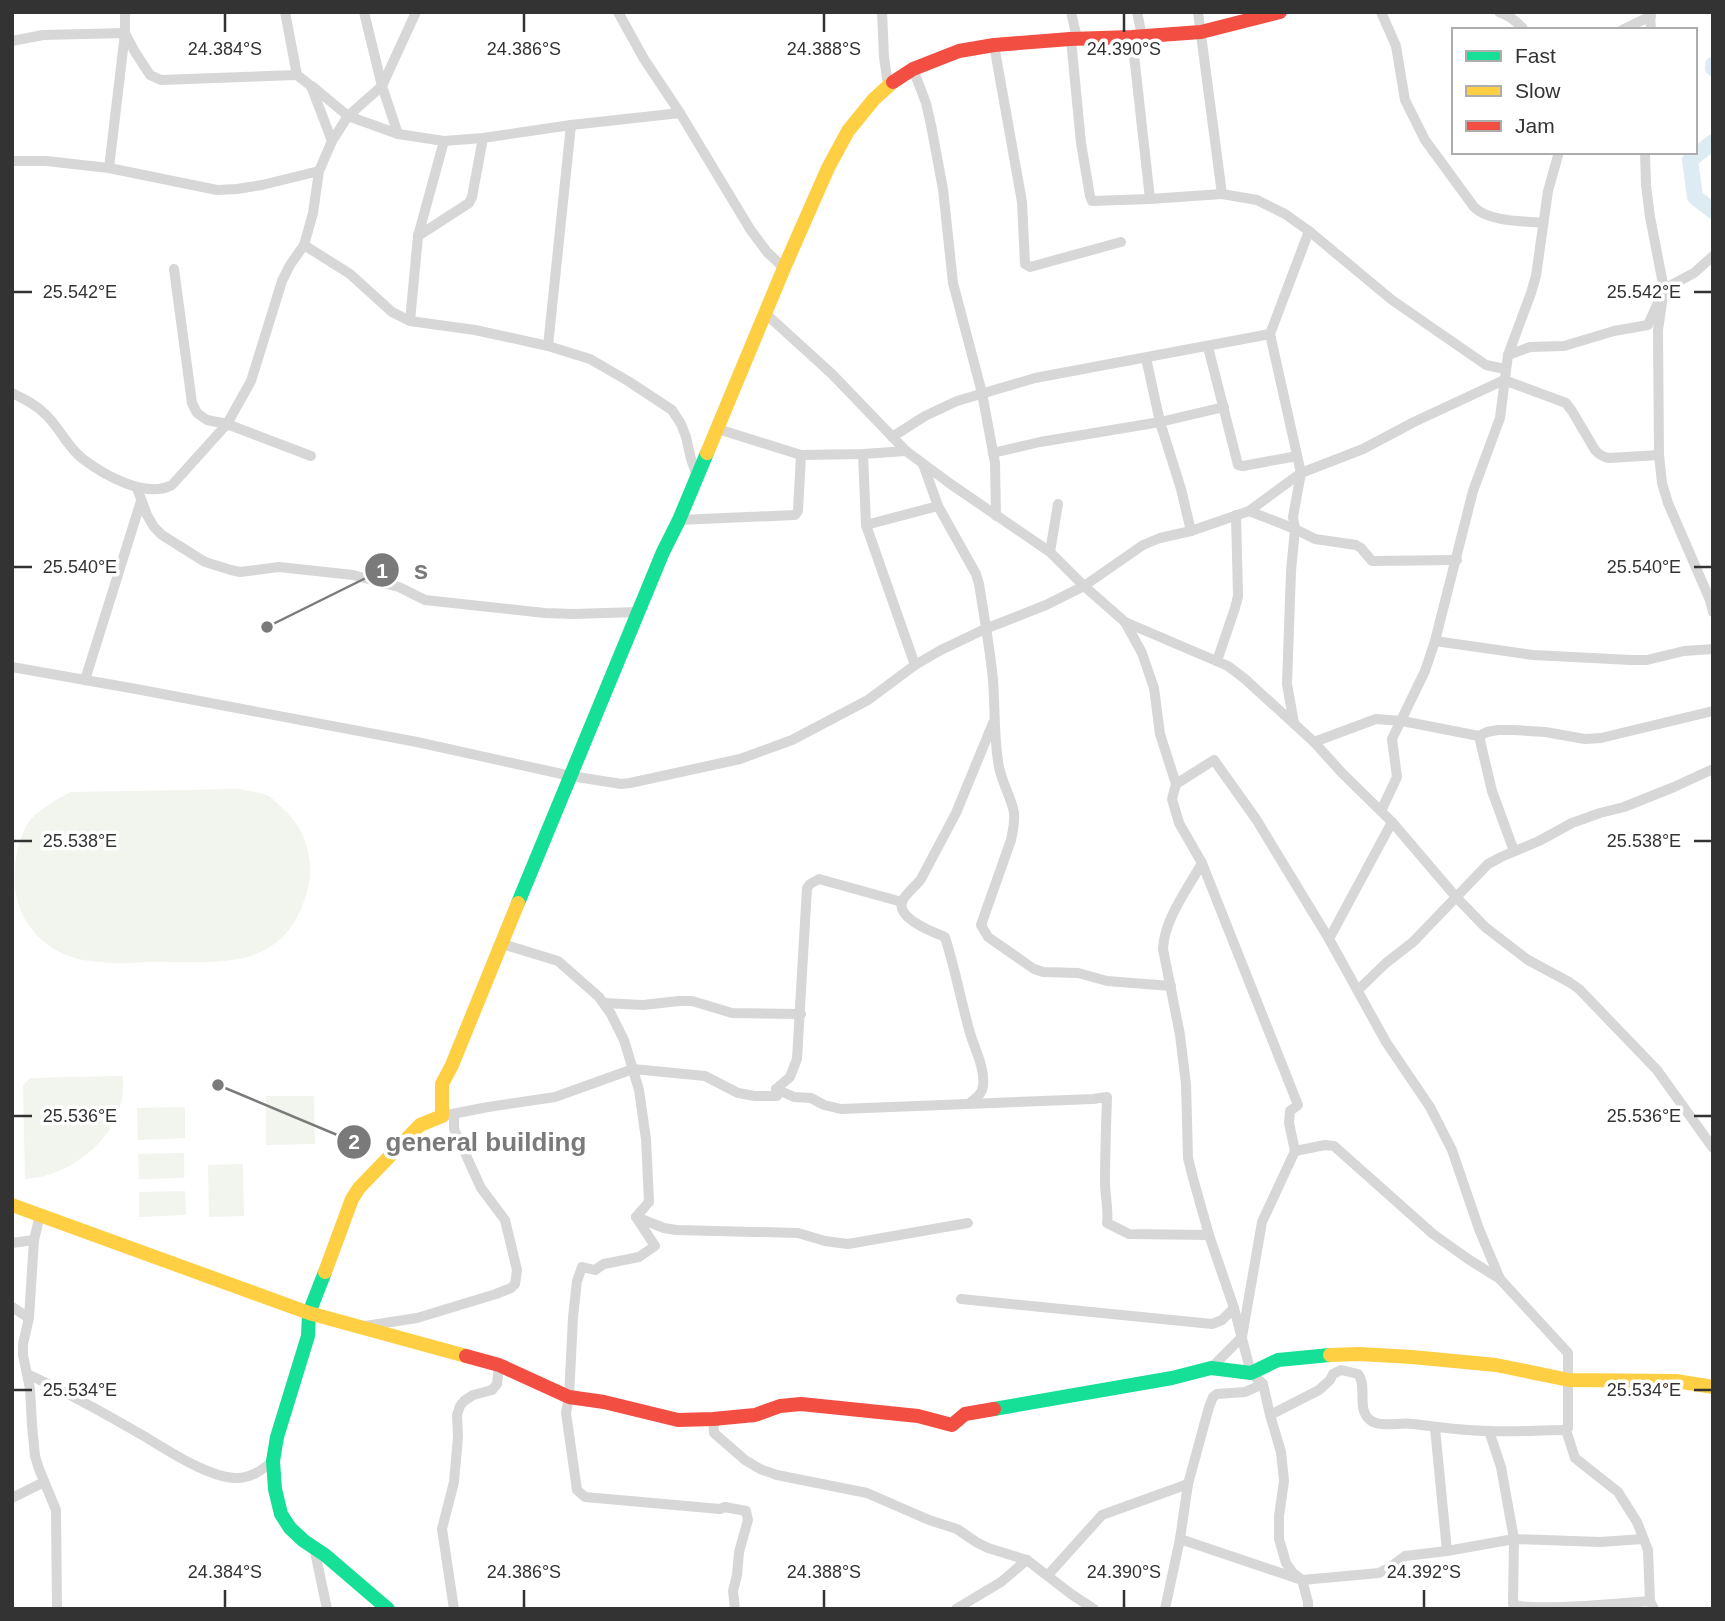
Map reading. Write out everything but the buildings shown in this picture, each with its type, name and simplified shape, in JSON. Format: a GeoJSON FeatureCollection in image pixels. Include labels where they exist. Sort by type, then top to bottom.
{"type":"FeatureCollection","features":[{"type":"Feature","properties":{"kind":"street"},"geometry":{"type":"LineString","coordinates":[[109,168],[125,33],[125,12]]}},
{"type":"Feature","properties":{"kind":"street"},"geometry":{"type":"LineString","coordinates":[[285,12],[297,75]]}},
{"type":"Feature","properties":{"kind":"street"},"geometry":{"type":"LineString","coordinates":[[364,12],[382,86],[398,134]]}},
{"type":"Feature","properties":{"kind":"street"},"geometry":{"type":"LineString","coordinates":[[12,393],[29,401],[45,414],[80,457],[100,470],[137,488],[159,490],[172,485],[227,424],[251,381],[282,281],[289,265],[304,244],[313,213],[319,171],[332,141],[348,116],[382,86],[416,12]]}},
{"type":"Feature","properties":{"kind":"street"},"geometry":{"type":"LineString","coordinates":[[618,12],[644,59],[750,229],[767,252],[785,268]]}},
{"type":"Feature","properties":{"kind":"street"},"geometry":{"type":"LineString","coordinates":[[882,12],[888,85]]}},
{"type":"Feature","properties":{"kind":"street"},"geometry":{"type":"LineString","coordinates":[[1071,12],[1081,143],[1091,199],[1150,199],[1222,194],[1257,200],[1285,214],[1309,231],[1392,300],[1486,365],[1566,403],[1599,454],[1609,458],[1659,455]]}},
{"type":"Feature","properties":{"kind":"street"},"geometry":{"type":"LineString","coordinates":[[1137,12],[1150,199]]}},
{"type":"Feature","properties":{"kind":"street"},"geometry":{"type":"LineString","coordinates":[[1198,12],[1222,194]]}},
{"type":"Feature","properties":{"kind":"street"},"geometry":{"type":"LineString","coordinates":[[1381,12],[1396,46],[1405,100],[1425,140],[1474,207],[1484,215],[1543,223]]}},
{"type":"Feature","properties":{"kind":"street"},"geometry":{"type":"LineString","coordinates":[[1499,12],[1519,23],[1523,28]]}},
{"type":"Feature","properties":{"kind":"street"},"geometry":{"type":"LineString","coordinates":[[358,1327],[417,1318],[496,1294],[515,1284],[517,1270],[505,1220],[481,1188],[448,1115],[442,1084],[663,552],[785,268],[840,144],[858,118],[888,85],[913,69],[959,51],[1074,38],[1201,32],[1273,13]]}},
{"type":"Feature","properties":{"kind":"street"},"geometry":{"type":"LineString","coordinates":[[1626,28],[1651,14]]}},
{"type":"Feature","properties":{"kind":"street"},"geometry":{"type":"LineString","coordinates":[[12,41],[43,35],[125,33]]}},
{"type":"Feature","properties":{"kind":"street"},"geometry":{"type":"LineString","coordinates":[[125,33],[150,75],[161,80],[297,75],[348,116],[398,134],[444,141],[680,113]]}},
{"type":"Feature","properties":{"kind":"street"},"geometry":{"type":"LineString","coordinates":[[994,45],[1022,202],[1025,264],[1030,267],[1121,242]]}},
{"type":"Feature","properties":{"kind":"street"},"geometry":{"type":"LineString","coordinates":[[913,69],[931,125],[943,188],[953,283],[982,393],[995,463],[996,516]]}},
{"type":"Feature","properties":{"kind":"street"},"geometry":{"type":"LineString","coordinates":[[311,86],[332,141]]}},
{"type":"Feature","properties":{"kind":"street"},"geometry":{"type":"LineString","coordinates":[[548,346],[571,125]]}},
{"type":"Feature","properties":{"kind":"street"},"geometry":{"type":"LineString","coordinates":[[418,236],[469,203],[483,138]]}},
{"type":"Feature","properties":{"kind":"street"},"geometry":{"type":"LineString","coordinates":[[410,321],[418,236],[444,141]]}},
{"type":"Feature","properties":{"kind":"street"},"geometry":{"type":"LineString","coordinates":[[1381,811],[1397,777],[1392,739],[1425,671],[1457,560],[1473,491],[1500,418],[1508,355],[1536,276],[1548,191],[1558,154]]}},
{"type":"Feature","properties":{"kind":"street"},"geometry":{"type":"LineString","coordinates":[[1645,154],[1650,216],[1664,289],[1658,330],[1659,455],[1662,483],[1713,612]]}},
{"type":"Feature","properties":{"kind":"street"},"geometry":{"type":"LineString","coordinates":[[12,161],[46,161],[109,168],[217,190],[262,185],[319,171]]}},
{"type":"Feature","properties":{"kind":"street"},"geometry":{"type":"LineString","coordinates":[[1294,723],[1287,684],[1295,529],[1293,517],[1301,473],[1270,334],[1309,231]]}},
{"type":"Feature","properties":{"kind":"street"},"geometry":{"type":"LineString","coordinates":[[304,244],[351,274],[392,312],[410,321],[475,330],[548,346],[590,359],[628,381],[672,411],[681,424],[697,477]]}},
{"type":"Feature","properties":{"kind":"street"},"geometry":{"type":"LineString","coordinates":[[1508,355],[1530,347],[1564,346],[1614,331],[1648,325],[1664,289],[1694,273],[1713,256]]}},
{"type":"Feature","properties":{"kind":"street"},"geometry":{"type":"LineString","coordinates":[[174,269],[192,403],[197,413],[207,420],[227,424],[311,456]]}},
{"type":"Feature","properties":{"kind":"street"},"geometry":{"type":"LineString","coordinates":[[766,314],[832,374],[906,451],[1050,552],[1125,622],[1228,666],[1245,679],[1294,723],[1392,822],[1485,928],[1528,960],[1579,989],[1657,1070],[1713,1148]]}},
{"type":"Feature","properties":{"kind":"street"},"geometry":{"type":"LineString","coordinates":[[892,437],[932,412],[957,401],[1035,378],[1270,334]]}},
{"type":"Feature","properties":{"kind":"street"},"geometry":{"type":"LineString","coordinates":[[1208,346],[1238,465],[1297,456]]}},
{"type":"Feature","properties":{"kind":"street"},"geometry":{"type":"LineString","coordinates":[[1146,358],[1160,422],[1191,531]]}},
{"type":"Feature","properties":{"kind":"street"},"geometry":{"type":"LineString","coordinates":[[12,667],[417,742],[571,776],[630,783],[740,760],[792,740],[868,700],[915,664],[941,650],[1084,586],[1143,545],[1249,511],[1301,473],[1363,449],[1505,374]]}},
{"type":"Feature","properties":{"kind":"street"},"geometry":{"type":"LineString","coordinates":[[993,453],[1040,442],[1160,422],[1224,407]]}},
{"type":"Feature","properties":{"kind":"street"},"geometry":{"type":"LineString","coordinates":[[718,429],[801,455],[906,451]]}},
{"type":"Feature","properties":{"kind":"street"},"geometry":{"type":"LineString","coordinates":[[863,454],[866,524],[915,664]]}},
{"type":"Feature","properties":{"kind":"street"},"geometry":{"type":"LineString","coordinates":[[679,520],[795,515],[798,511],[801,455]]}},
{"type":"Feature","properties":{"kind":"street"},"geometry":{"type":"LineString","coordinates":[[923,463],[938,506],[979,584],[993,681],[999,769],[1011,804],[1014,825],[981,925],[988,937],[1043,972],[1171,986]]}},
{"type":"Feature","properties":{"kind":"street"},"geometry":{"type":"LineString","coordinates":[[137,488],[154,527],[162,535],[205,562],[231,570],[240,572],[279,567],[353,575],[409,591],[421,599],[545,614],[638,612]]}},
{"type":"Feature","properties":{"kind":"street"},"geometry":{"type":"LineString","coordinates":[[85,680],[141,501]]}},
{"type":"Feature","properties":{"kind":"street"},"geometry":{"type":"LineString","coordinates":[[1050,552],[1058,505]]}},
{"type":"Feature","properties":{"kind":"street"},"geometry":{"type":"LineString","coordinates":[[866,524],[938,506]]}},
{"type":"Feature","properties":{"kind":"street"},"geometry":{"type":"LineString","coordinates":[[1249,511],[1315,540],[1356,545],[1372,561],[1457,560]]}},
{"type":"Feature","properties":{"kind":"street"},"geometry":{"type":"LineString","coordinates":[[1216,661],[1238,596],[1236,515]]}},
{"type":"Feature","properties":{"kind":"street"},"geometry":{"type":"LineString","coordinates":[[1125,622],[1142,653],[1154,688],[1160,734],[1176,784],[1172,799],[1179,823],[1202,863],[1298,1105],[1290,1111],[1289,1123],[1295,1150],[1262,1222],[1242,1337],[1211,1368]]}},
{"type":"Feature","properties":{"kind":"street"},"geometry":{"type":"LineString","coordinates":[[1435,641],[1532,655],[1631,660],[1647,660],[1684,651],[1713,649]]}},
{"type":"Feature","properties":{"kind":"street"},"geometry":{"type":"LineString","coordinates":[[1314,743],[1376,719],[1402,721],[1479,736],[1498,730],[1514,730],[1585,739],[1601,738],[1713,711]]}},
{"type":"Feature","properties":{"kind":"street"},"geometry":{"type":"LineString","coordinates":[[902,902],[917,886],[956,813],[994,719]]}},
{"type":"Feature","properties":{"kind":"street"},"geometry":{"type":"LineString","coordinates":[[1479,736],[1492,792],[1514,851]]}},
{"type":"Feature","properties":{"kind":"street"},"geometry":{"type":"LineString","coordinates":[[1176,784],[1214,760],[1256,820],[1329,939],[1386,1042],[1430,1107],[1452,1150],[1479,1229],[1500,1279]]}},
{"type":"Feature","properties":{"kind":"street"},"geometry":{"type":"LineString","coordinates":[[1357,990],[1385,963],[1413,942],[1488,864],[1532,845],[1572,823],[1624,807],[1713,769]]}},
{"type":"Feature","properties":{"kind":"street"},"geometry":{"type":"LineString","coordinates":[[1329,939],[1392,822]]}},
{"type":"Feature","properties":{"kind":"street"},"geometry":{"type":"LineString","coordinates":[[1202,863],[1163,937],[1186,1084],[1188,1158],[1251,1373],[1263,1384],[1284,1470],[1279,1539],[1286,1563],[1302,1580],[1308,1609]]}},
{"type":"Feature","properties":{"kind":"street"},"geometry":{"type":"LineString","coordinates":[[776,1089],[790,1077],[796,1065],[807,888],[819,879],[902,902]]}},
{"type":"Feature","properties":{"kind":"street"},"geometry":{"type":"LineString","coordinates":[[902,902],[903,909],[914,922],[944,937],[954,965],[983,1075],[981,1093],[970,1103]]}},
{"type":"Feature","properties":{"kind":"street"},"geometry":{"type":"LineString","coordinates":[[502,944],[558,961],[569,969],[604,1003],[624,1040],[643,1109],[649,1167],[649,1202],[636,1217]]}},
{"type":"Feature","properties":{"kind":"street"},"geometry":{"type":"LineString","coordinates":[[604,1003],[643,1005],[679,1001],[733,1013],[801,1014]]}},
{"type":"Feature","properties":{"kind":"street"},"geometry":{"type":"LineString","coordinates":[[388,1609],[290,1528],[281,1514],[275,1489],[273,1461],[277,1437],[308,1336],[309,1313],[352,1199],[359,1188],[420,1125],[448,1115],[555,1097],[632,1069],[705,1076],[738,1093],[755,1096],[777,1096],[776,1089]]}},
{"type":"Feature","properties":{"kind":"street"},"geometry":{"type":"LineString","coordinates":[[776,1089],[794,1097],[811,1098],[841,1109],[1107,1097],[1107,1223],[1129,1234],[1209,1235]]}},
{"type":"Feature","properties":{"kind":"street"},"geometry":{"type":"LineString","coordinates":[[1295,1150],[1334,1146],[1433,1234],[1500,1279],[1568,1353],[1566,1430],[1575,1458],[1618,1492],[1637,1522],[1648,1550],[1652,1605],[1515,1606],[1514,1539],[1501,1467],[1489,1431]]}},
{"type":"Feature","properties":{"kind":"street"},"geometry":{"type":"LineString","coordinates":[[12,1205],[309,1313],[499,1365],[569,1397],[678,1419],[755,1415],[780,1405],[801,1404],[918,1416],[953,1425],[965,1414],[1211,1368],[1251,1373],[1278,1360],[1318,1355],[1359,1354],[1496,1365],[1569,1380],[1675,1381],[1713,1387]]}},
{"type":"Feature","properties":{"kind":"street"},"geometry":{"type":"LineString","coordinates":[[40,1215],[34,1240],[29,1318],[23,1355],[30,1389],[36,1456],[56,1510],[57,1609]]}},
{"type":"Feature","properties":{"kind":"street"},"geometry":{"type":"LineString","coordinates":[[636,1217],[676,1230],[798,1233],[848,1244],[968,1223]]}},
{"type":"Feature","properties":{"kind":"street"},"geometry":{"type":"LineString","coordinates":[[636,1217],[655,1247],[639,1257],[604,1264],[595,1270],[582,1267],[577,1281],[566,1413],[577,1490],[585,1497],[720,1509],[725,1507],[746,1511],[748,1520],[739,1552],[733,1591],[735,1609]]}},
{"type":"Feature","properties":{"kind":"street"},"geometry":{"type":"LineString","coordinates":[[12,1243],[34,1240]]}},
{"type":"Feature","properties":{"kind":"street"},"geometry":{"type":"LineString","coordinates":[[961,1299],[1212,1324],[1222,1320],[1234,1308]]}},
{"type":"Feature","properties":{"kind":"street"},"geometry":{"type":"LineString","coordinates":[[12,1307],[29,1318]]}},
{"type":"Feature","properties":{"kind":"street"},"geometry":{"type":"LineString","coordinates":[[454,1609],[442,1529],[454,1482],[457,1415],[464,1401],[473,1395],[492,1390],[497,1384],[499,1365]]}},
{"type":"Feature","properties":{"kind":"street"},"geometry":{"type":"LineString","coordinates":[[1270,1415],[1320,1390],[1333,1374],[1341,1370],[1351,1371],[1362,1378],[1364,1412],[1376,1423],[1489,1431],[1566,1430]]}},
{"type":"Feature","properties":{"kind":"street"},"geometry":{"type":"LineString","coordinates":[[27,1374],[59,1388],[185,1460],[216,1474],[234,1478],[247,1477],[273,1461]]}},
{"type":"Feature","properties":{"kind":"street"},"geometry":{"type":"LineString","coordinates":[[1165,1609],[1188,1484],[1213,1397],[1221,1393],[1245,1392],[1263,1384]]}},
{"type":"Feature","properties":{"kind":"street"},"geometry":{"type":"LineString","coordinates":[[713,1419],[714,1433],[745,1460],[760,1469],[777,1475],[867,1493],[957,1529],[988,1548],[1027,1560],[1094,1609]]}},
{"type":"Feature","properties":{"kind":"street"},"geometry":{"type":"LineString","coordinates":[[1435,1428],[1447,1551]]}},
{"type":"Feature","properties":{"kind":"street"},"geometry":{"type":"LineString","coordinates":[[12,1498],[44,1482]]}},
{"type":"Feature","properties":{"kind":"street"},"geometry":{"type":"LineString","coordinates":[[1048,1575],[1102,1515],[1188,1484]]}},
{"type":"Feature","properties":{"kind":"street"},"geometry":{"type":"LineString","coordinates":[[1180,1538],[1302,1580],[1379,1573],[1405,1556],[1514,1539],[1600,1542],[1643,1539]]}},
{"type":"Feature","properties":{"kind":"street"},"geometry":{"type":"LineString","coordinates":[[314,1547],[327,1609]]}},
{"type":"Feature","properties":{"kind":"street"},"geometry":{"type":"LineString","coordinates":[[956,1609],[1001,1582],[1027,1560]]}},
{"type":"Feature","properties":{"kind":"shaded area"},"geometry":{"type":"Polygon","coordinates":[[[240,789],[268,796],[284,810],[302,834],[310,863],[307,893],[292,925],[278,941],[262,951],[244,958],[224,961],[90,961],[56,950],[44,942],[27,922],[17,897],[15,883],[17,852],[28,823],[53,802],[71,792],[240,789]]]}},
{"type":"Feature","properties":{"kind":"shaded area"},"geometry":{"type":"Polygon","coordinates":[[[123,1076],[122,1098],[118,1111],[113,1124],[97,1145],[64,1169],[25,1179],[23,1086],[30,1078],[123,1076]]]}},
{"type":"Feature","properties":{"kind":"shaded area"},"geometry":{"type":"Polygon","coordinates":[[[266,1096],[314,1096],[315,1144],[266,1145],[266,1096]]]}},
{"type":"Feature","properties":{"kind":"shaded area"},"geometry":{"type":"Polygon","coordinates":[[[185,1107],[185,1138],[138,1140],[137,1108],[185,1107]]]}},
{"type":"Feature","properties":{"kind":"shaded area"},"geometry":{"type":"Polygon","coordinates":[[[184,1153],[184,1178],[139,1179],[138,1154],[184,1153]]]}},
{"type":"Feature","properties":{"kind":"shaded area"},"geometry":{"type":"Polygon","coordinates":[[[243,1164],[244,1216],[209,1217],[208,1165],[243,1164]]]}},
{"type":"Feature","properties":{"kind":"shaded area"},"geometry":{"type":"Polygon","coordinates":[[[185,1191],[186,1215],[139,1217],[139,1192],[185,1191]]]}},
{"type":"Feature","properties":{"kind":"waterway"},"geometry":{"type":"LineString","coordinates":[[1713,142],[1690,160],[1695,197],[1713,211]]}},
{"type":"Feature","properties":{"kind":"traffic: fast"},"geometry":{"type":"LineString","coordinates":[[518,903],[663,552],[707,453]]}},
{"type":"Feature","properties":{"kind":"traffic: fast"},"geometry":{"type":"LineString","coordinates":[[325,1272],[309,1313],[308,1336],[277,1437],[273,1461],[275,1489],[281,1514],[290,1528],[388,1609]]}},
{"type":"Feature","properties":{"kind":"traffic: fast"},"geometry":{"type":"LineString","coordinates":[[994,1409],[1172,1378],[1211,1368],[1251,1373],[1278,1360],[1330,1355]]}},
{"type":"Feature","properties":{"kind":"traffic: slow"},"geometry":{"type":"LineString","coordinates":[[707,453],[828,168],[848,131],[874,99],[893,82]]}},
{"type":"Feature","properties":{"kind":"traffic: slow"},"geometry":{"type":"LineString","coordinates":[[325,1272],[352,1199],[359,1188],[420,1125],[442,1116],[442,1084],[518,903]]}},
{"type":"Feature","properties":{"kind":"traffic: slow"},"geometry":{"type":"LineString","coordinates":[[12,1205],[309,1313],[466,1356]]}},
{"type":"Feature","properties":{"kind":"traffic: slow"},"geometry":{"type":"LineString","coordinates":[[1330,1355],[1412,1357],[1496,1365],[1569,1380],[1676,1381],[1713,1387]]}},
{"type":"Feature","properties":{"kind":"traffic: jam"},"geometry":{"type":"LineString","coordinates":[[893,82],[913,69],[959,51],[994,45],[1070,39],[1201,32],[1280,12]]}},
{"type":"Feature","properties":{"kind":"traffic: jam"},"geometry":{"type":"LineString","coordinates":[[466,1356],[499,1365],[569,1397],[604,1402],[678,1420],[755,1415],[780,1406],[801,1404],[918,1416],[952,1425],[965,1414],[994,1409]]}},
{"type":"Feature","properties":{"kind":"place","name":"s"},"geometry":{"type":"Point","coordinates":[267,627]}},
{"type":"Feature","properties":{"kind":"place","name":"general building"},"geometry":{"type":"Point","coordinates":[218,1085]}}]}
